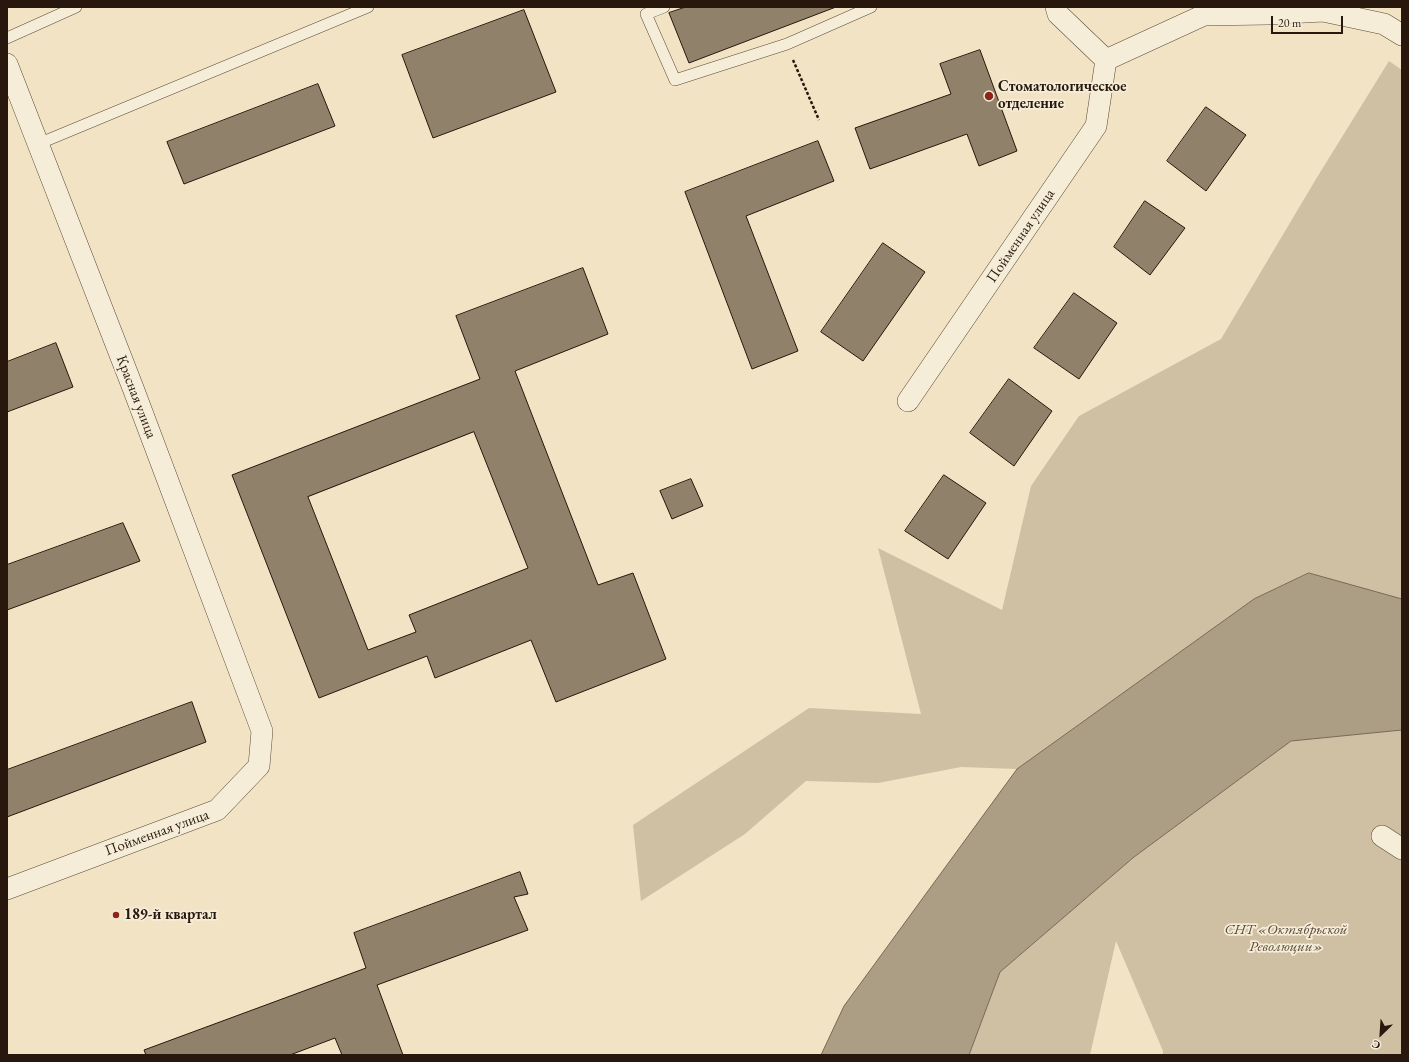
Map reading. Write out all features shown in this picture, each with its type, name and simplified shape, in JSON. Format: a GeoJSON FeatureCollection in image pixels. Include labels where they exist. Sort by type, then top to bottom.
{"type":"FeatureCollection","features":[{"type":"Feature","properties":{"kind":"street"},"geometry":{"type":"LineString","coordinates":[[1056,7],[1058,14],[1106,60],[1204,14],[1268,14],[1323,11],[1384,24],[1402,35]]}},
{"type":"Feature","properties":{"kind":"street","name":"Пойменная улица"},"geometry":{"type":"LineString","coordinates":[[908,401],[1096,126],[1106,60]]}},
{"type":"Feature","properties":{"kind":"street","name":"Красная улица"},"geometry":{"type":"LineString","coordinates":[[7,64],[136,396],[262,731]]}},
{"type":"Feature","properties":{"kind":"street","name":"Пойменная улица"},"geometry":{"type":"LineString","coordinates":[[7,889],[217,810],[259,766],[262,731]]}},
{"type":"Feature","properties":{"kind":"street"},"geometry":{"type":"LineString","coordinates":[[1402,830],[1382,836],[1402,849]]}},
{"type":"Feature","properties":{"kind":"lane"},"geometry":{"type":"LineString","coordinates":[[7,38],[76,7]]}},
{"type":"Feature","properties":{"kind":"lane"},"geometry":{"type":"LineString","coordinates":[[38,144],[368,7]]}},
{"type":"Feature","properties":{"kind":"lane"},"geometry":{"type":"LineString","coordinates":[[664,7],[646,14],[675,80],[787,44],[871,7]]}},
{"type":"Feature","properties":{"kind":"path"},"geometry":{"type":"LineString","coordinates":[[787,44],[819,120]]}},
{"type":"Feature","properties":{"kind":"green space"},"geometry":{"type":"Polygon","coordinates":[[[1389,61],[1402,70],[1402,599],[1309,573],[1254,599],[1017,769],[961,767],[878,783],[806,781],[745,834],[641,901],[633,825],[809,708],[921,714],[878,548],[1002,610],[1031,486],[1079,416],[1221,339],[1316,179],[1389,61]]]}},
{"type":"Feature","properties":{"kind":"green space","name":"СНТ «Октябрьской Революции»"},"geometry":{"type":"Polygon","coordinates":[[[1402,730],[1402,1055],[1163,1055],[1163,1051],[1116,941],[1090,1055],[969,1055],[1000,972],[1134,857],[1291,741],[1402,730]]]}},
{"type":"Feature","properties":{"kind":"shaded area"},"geometry":{"type":"Polygon","coordinates":[[[1309,573],[1402,599],[1402,730],[1291,741],[1134,857],[1000,972],[969,1055],[821,1055],[844,1006],[1017,769],[1254,599],[1309,573]]]}},
{"type":"Feature","properties":{"kind":"building"},"geometry":{"type":"Polygon","coordinates":[[[686,7],[836,7],[689,63],[669,13],[686,7]]]}},
{"type":"Feature","properties":{"kind":"building"},"geometry":{"type":"Polygon","coordinates":[[[524,10],[556,92],[433,138],[402,55],[524,10]]]}},
{"type":"Feature","properties":{"kind":"building"},"geometry":{"type":"Polygon","coordinates":[[[980,50],[1017,151],[979,166],[967,134],[870,169],[855,128],[951,94],[940,64],[980,50]]]}},
{"type":"Feature","properties":{"kind":"building"},"geometry":{"type":"Polygon","coordinates":[[[318,84],[335,126],[184,184],[167,142],[318,84]]]}},
{"type":"Feature","properties":{"kind":"building"},"geometry":{"type":"Polygon","coordinates":[[[1206,107],[1246,135],[1206,191],[1167,161],[1206,107]]]}},
{"type":"Feature","properties":{"kind":"building"},"geometry":{"type":"Polygon","coordinates":[[[818,141],[834,181],[746,216],[798,351],[752,369],[685,192],[818,141]]]}},
{"type":"Feature","properties":{"kind":"building"},"geometry":{"type":"Polygon","coordinates":[[[1145,201],[1185,228],[1150,275],[1114,247],[1145,201]]]}},
{"type":"Feature","properties":{"kind":"building"},"geometry":{"type":"Polygon","coordinates":[[[883,243],[925,272],[863,361],[821,332],[883,243]]]}},
{"type":"Feature","properties":{"kind":"building"},"geometry":{"type":"Polygon","coordinates":[[[583,268],[608,334],[515,371],[598,585],[633,573],[666,659],[556,702],[531,640],[435,678],[427,656],[319,698],[232,475],[480,379],[456,316],[583,268]],[[474,432],[308,497],[368,650],[416,632],[409,615],[528,568],[474,432]]]}},
{"type":"Feature","properties":{"kind":"building"},"geometry":{"type":"Polygon","coordinates":[[[1074,293],[1117,323],[1079,379],[1034,348],[1074,293]]]}},
{"type":"Feature","properties":{"kind":"building"},"geometry":{"type":"Polygon","coordinates":[[[56,343],[73,387],[7,412],[7,362],[56,343]]]}},
{"type":"Feature","properties":{"kind":"building"},"geometry":{"type":"Polygon","coordinates":[[[1009,379],[1052,411],[1014,466],[970,433],[1009,379]]]}},
{"type":"Feature","properties":{"kind":"building"},"geometry":{"type":"Polygon","coordinates":[[[944,475],[986,503],[948,559],[905,531],[944,475]]]}},
{"type":"Feature","properties":{"kind":"building"},"geometry":{"type":"Polygon","coordinates":[[[691,479],[703,506],[672,519],[660,491],[691,479]]]}},
{"type":"Feature","properties":{"kind":"building"},"geometry":{"type":"Polygon","coordinates":[[[123,523],[140,561],[7,610],[7,565],[123,523]]]}},
{"type":"Feature","properties":{"kind":"building"},"geometry":{"type":"Polygon","coordinates":[[[192,702],[206,742],[7,817],[7,770],[192,702]]]}},
{"type":"Feature","properties":{"kind":"building"},"geometry":{"type":"Polygon","coordinates":[[[520,872],[528,894],[514,897],[528,930],[377,985],[403,1055],[342,1055],[335,1038],[290,1055],[146,1055],[144,1050],[366,968],[354,933],[520,872]]]}},
{"type":"Feature","properties":{"kind":"place","name":"Стоматологическое отделение"},"geometry":{"type":"Point","coordinates":[989,96]}},
{"type":"Feature","properties":{"kind":"place","name":"189-й квартал"},"geometry":{"type":"Point","coordinates":[116,915]}}]}
